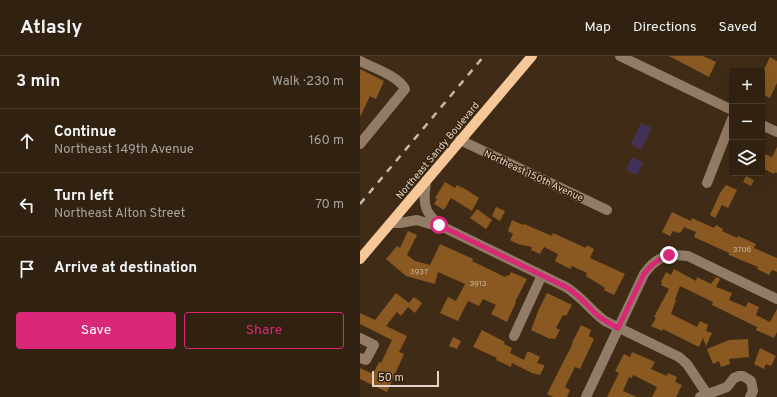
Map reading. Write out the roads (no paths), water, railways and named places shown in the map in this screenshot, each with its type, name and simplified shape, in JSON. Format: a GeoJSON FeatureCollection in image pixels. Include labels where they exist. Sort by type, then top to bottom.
{"type":"FeatureCollection","features":[{"type":"Feature","properties":{"kind":"main road","name":"Northeast Sandy Boulevard"},"geometry":{"type":"LineString","coordinates":[[360,260],[532,56]]}},
{"type":"Feature","properties":{"kind":"street"},"geometry":{"type":"LineString","coordinates":[[620,56],[729,109]]}},
{"type":"Feature","properties":{"kind":"street"},"geometry":{"type":"LineString","coordinates":[[360,61],[397,79],[405,90],[360,144]]}},
{"type":"Feature","properties":{"kind":"street"},"geometry":{"type":"LineString","coordinates":[[706,183],[729,126]]}},
{"type":"Feature","properties":{"kind":"street"},"geometry":{"type":"LineString","coordinates":[[765,126],[776,130]]}},
{"type":"Feature","properties":{"kind":"street","name":"Northeast 150th Avenue"},"geometry":{"type":"LineString","coordinates":[[460,140],[607,210]]}},
{"type":"Feature","properties":{"kind":"street"},"geometry":{"type":"LineString","coordinates":[[426,181],[426,206],[429,215],[439,225],[566,287],[577,294],[606,321],[679,357],[687,364],[706,396],[727,387],[734,378],[743,376],[752,384],[753,391],[750,397]]}},
{"type":"Feature","properties":{"kind":"street"},"geometry":{"type":"LineString","coordinates":[[391,223],[417,220],[439,225]]}},
{"type":"Feature","properties":{"kind":"street"},"geometry":{"type":"LineString","coordinates":[[586,397],[644,274],[658,259],[675,254],[688,256],[777,299]]}},
{"type":"Feature","properties":{"kind":"street"},"geometry":{"type":"LineString","coordinates":[[514,336],[542,275]]}},
{"type":"Feature","properties":{"kind":"street"},"geometry":{"type":"LineString","coordinates":[[360,338],[374,345],[366,360],[360,358]]}},
{"type":"Feature","properties":{"kind":"railway"},"geometry":{"type":"LineString","coordinates":[[360,204],[484,56]]}}]}
